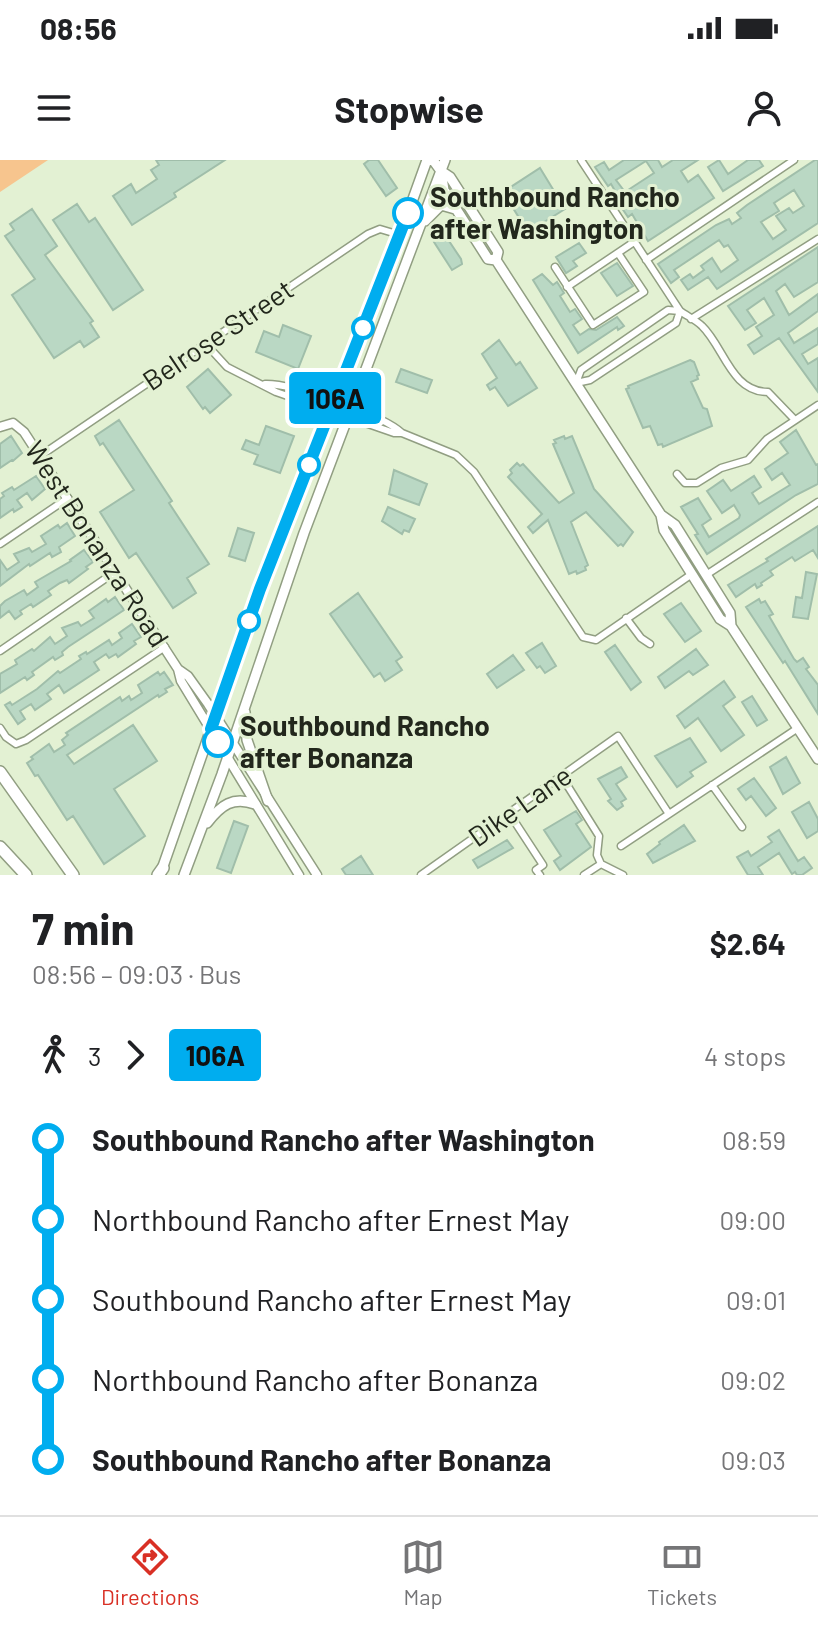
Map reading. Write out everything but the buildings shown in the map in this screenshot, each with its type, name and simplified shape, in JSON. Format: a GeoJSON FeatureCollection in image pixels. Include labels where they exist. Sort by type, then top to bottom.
{"type":"FeatureCollection","features":[{"type":"Feature","properties":{"kind":"highway"},"geometry":{"type":"LineString","coordinates":[[0,772],[73,875]]}},
{"type":"Feature","properties":{"kind":"highway"},"geometry":{"type":"LineString","coordinates":[[0,849],[17,875]]}},
{"type":"Feature","properties":{"kind":"highway"},"geometry":{"type":"LineString","coordinates":[[0,849],[26,875]]}},
{"type":"Feature","properties":{"kind":"main road"},"geometry":{"type":"LineString","coordinates":[[160,873],[260,589],[427,160]]}},
{"type":"Feature","properties":{"kind":"main road"},"geometry":{"type":"LineString","coordinates":[[433,160],[450,177],[498,252],[496,260],[661,515],[664,530],[720,619],[731,626],[818,759]]}},
{"type":"Feature","properties":{"kind":"main road"},"geometry":{"type":"LineString","coordinates":[[184,875],[348,412],[445,160]]}},
{"type":"Feature","properties":{"kind":"main road"},"geometry":{"type":"LineString","coordinates":[[441,171],[444,190],[488,259],[496,260]]}},
{"type":"Feature","properties":{"kind":"main road"},"geometry":{"type":"LineString","coordinates":[[420,227],[441,205],[458,211]]}},
{"type":"Feature","properties":{"kind":"main road"},"geometry":{"type":"LineString","coordinates":[[306,402],[316,414],[322,432]]}},
{"type":"Feature","properties":{"kind":"main road"},"geometry":{"type":"LineString","coordinates":[[661,515],[675,525],[730,613],[731,626]]}},
{"type":"Feature","properties":{"kind":"main road"},"geometry":{"type":"LineString","coordinates":[[664,530],[679,544],[696,569],[706,575]]}},
{"type":"Feature","properties":{"kind":"main road"},"geometry":{"type":"LineString","coordinates":[[692,574],[701,578],[719,606],[730,613]]}},
{"type":"Feature","properties":{"kind":"main road"},"geometry":{"type":"LineString","coordinates":[[244,705],[247,740],[268,801]]}},
{"type":"Feature","properties":{"kind":"main road"},"geometry":{"type":"LineString","coordinates":[[200,832],[215,813],[229,803],[238,800],[255,804]]}},
{"type":"Feature","properties":{"kind":"street"},"geometry":{"type":"LineString","coordinates":[[581,160],[680,311],[701,325],[735,375],[759,392],[768,392],[795,420]]}},
{"type":"Feature","properties":{"kind":"street"},"geometry":{"type":"LineString","coordinates":[[646,260],[794,160]]}},
{"type":"Feature","properties":{"kind":"street","name":"Belrose Street"},"geometry":{"type":"LineString","coordinates":[[40,456],[368,234],[380,229],[400,235]]}},
{"type":"Feature","properties":{"kind":"street"},"geometry":{"type":"LineString","coordinates":[[691,319],[818,239]]}},
{"type":"Feature","properties":{"kind":"street"},"geometry":{"type":"LineString","coordinates":[[567,287],[634,242]]}},
{"type":"Feature","properties":{"kind":"street"},"geometry":{"type":"LineString","coordinates":[[555,267],[593,325],[644,292],[618,253]]}},
{"type":"Feature","properties":{"kind":"street"},"geometry":{"type":"LineString","coordinates":[[576,383],[581,370],[658,316],[668,310],[680,311]]}},
{"type":"Feature","properties":{"kind":"street"},"geometry":{"type":"LineString","coordinates":[[576,383],[590,380],[676,323],[680,311]]}},
{"type":"Feature","properties":{"kind":"street"},"geometry":{"type":"LineString","coordinates":[[205,343],[227,367],[276,392],[306,402],[332,406]]}},
{"type":"Feature","properties":{"kind":"street"},"geometry":{"type":"LineString","coordinates":[[265,384],[280,384],[394,433],[402,433],[456,455],[474,472],[583,637],[590,641],[596,640],[692,574]]}},
{"type":"Feature","properties":{"kind":"street"},"geometry":{"type":"LineString","coordinates":[[677,474],[685,483],[691,484],[721,468],[748,460],[756,455],[767,439],[818,405]]}},
{"type":"Feature","properties":{"kind":"street","name":"West Bonanza Road"},"geometry":{"type":"LineString","coordinates":[[0,427],[13,423],[21,428],[165,647],[181,681],[255,804],[309,874]]}},
{"type":"Feature","properties":{"kind":"street"},"geometry":{"type":"LineString","coordinates":[[0,544],[68,498]]}},
{"type":"Feature","properties":{"kind":"street"},"geometry":{"type":"LineString","coordinates":[[706,575],[818,502]]}},
{"type":"Feature","properties":{"kind":"street"},"geometry":{"type":"LineString","coordinates":[[0,651],[115,572]]}},
{"type":"Feature","properties":{"kind":"street"},"geometry":{"type":"LineString","coordinates":[[626,618],[641,638],[650,644]]}},
{"type":"Feature","properties":{"kind":"street"},"geometry":{"type":"LineString","coordinates":[[0,728],[16,744],[26,740],[165,647]]}},
{"type":"Feature","properties":{"kind":"street","name":"West Bonanza Road"},"geometry":{"type":"LineString","coordinates":[[178,669],[188,676],[216,717],[309,874]]}},
{"type":"Feature","properties":{"kind":"street"},"geometry":{"type":"LineString","coordinates":[[621,846],[798,728]]}},
{"type":"Feature","properties":{"kind":"street","name":"Dike Lane"},"geometry":{"type":"LineString","coordinates":[[421,875],[618,736],[669,814]]}},
{"type":"Feature","properties":{"kind":"street"},"geometry":{"type":"LineString","coordinates":[[562,777],[599,836],[597,855],[601,864],[623,875]]}},
{"type":"Feature","properties":{"kind":"street"},"geometry":{"type":"LineString","coordinates":[[712,785],[742,827]]}},
{"type":"Feature","properties":{"kind":"street"},"geometry":{"type":"LineString","coordinates":[[509,813],[543,865],[538,873],[529,875]]}},
{"type":"Feature","properties":{"kind":"street"},"geometry":{"type":"LineString","coordinates":[[584,875],[601,864]]}},
{"type":"Feature","properties":{"kind":"shaded area"},"geometry":{"type":"Polygon","coordinates":[[[0,160],[48,160],[0,192],[0,160]]]}},
{"type":"Feature","properties":{"kind":"bus line","name":"106A"},"geometry":{"type":"LineString","coordinates":[[218,742],[211,729],[260,589],[408,213]]}},
{"type":"Feature","properties":{"kind":"place","name":"Southbound Rancho after Washington"},"geometry":{"type":"Point","coordinates":[408,213]}},
{"type":"Feature","properties":{"kind":"place","name":"Southbound Rancho after Bonanza"},"geometry":{"type":"Point","coordinates":[218,742]}}]}
